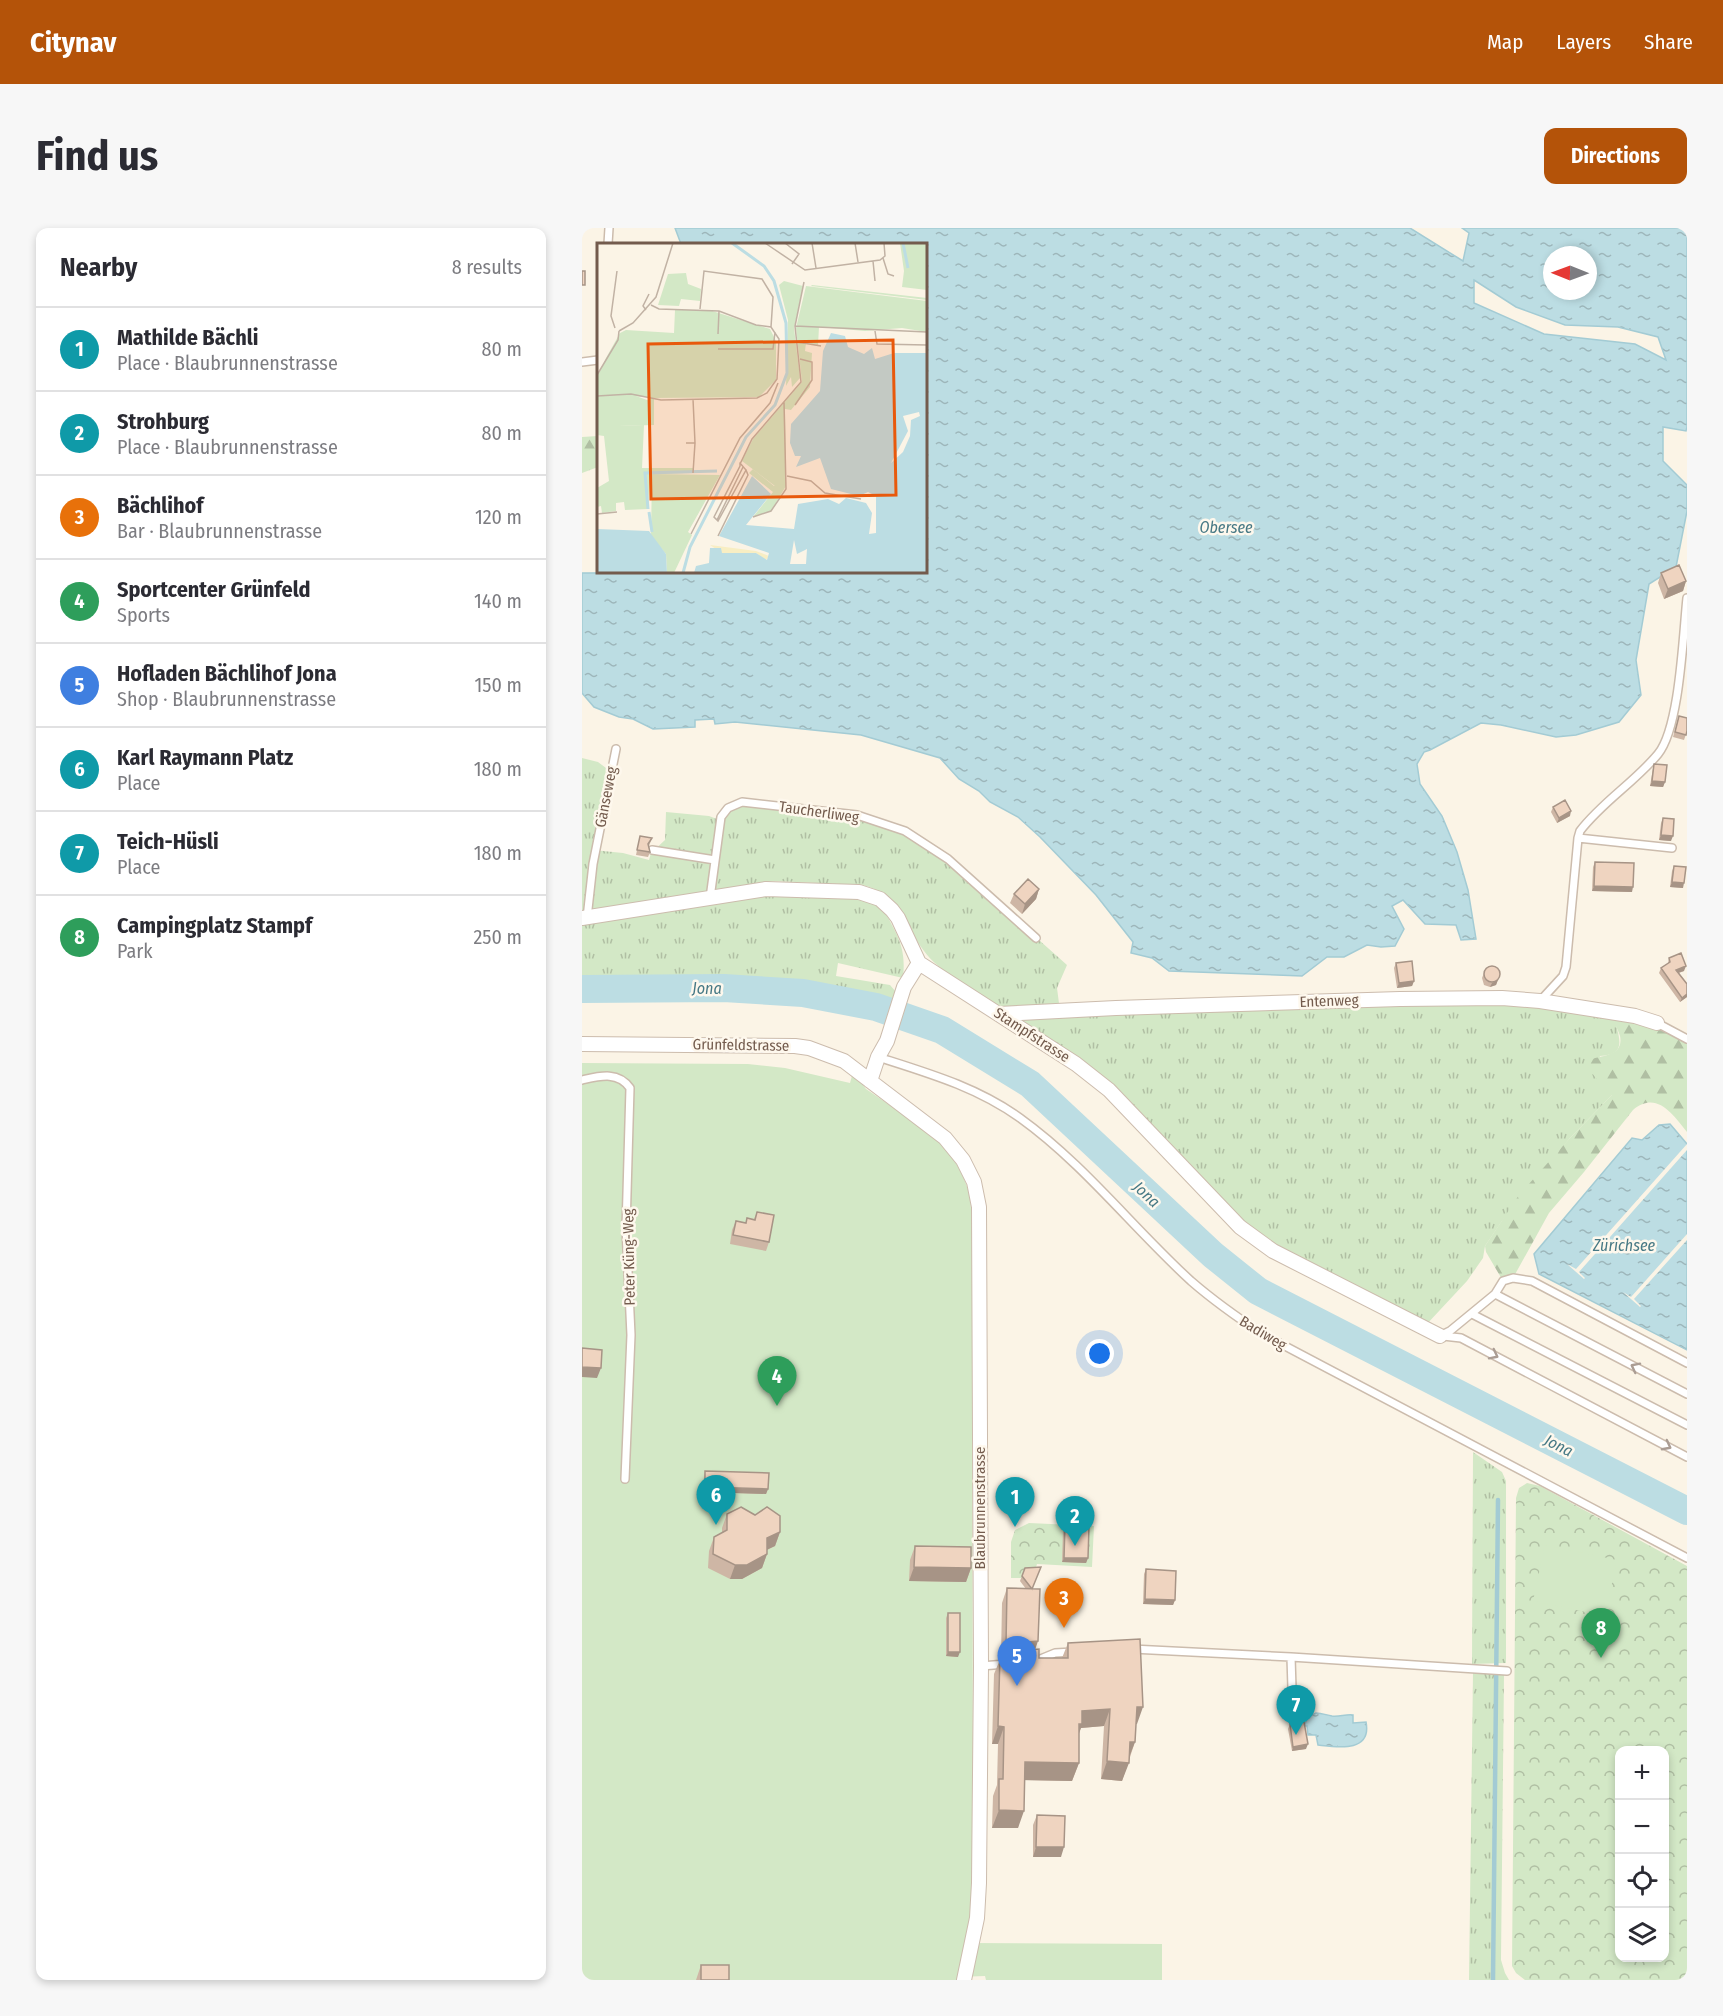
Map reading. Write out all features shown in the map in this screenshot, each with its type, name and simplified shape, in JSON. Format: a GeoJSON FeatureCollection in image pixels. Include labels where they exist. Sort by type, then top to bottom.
{"type":"FeatureCollection","features":[{"type":"Feature","properties":{"kind":"street"},"geometry":{"type":"LineString","coordinates":[[585,918],[766,889],[859,892],[880,898],[892,910],[919,963],[904,987],[889,1035],[870,1081]]}},
{"type":"Feature","properties":{"kind":"street","name":"Stampfstrasse"},"geometry":{"type":"LineString","coordinates":[[919,963],[1076,1064],[1109,1090],[1239,1227],[1273,1251],[1440,1336]]}},
{"type":"Feature","properties":{"kind":"street","name":"Entenweg"},"geometry":{"type":"LineString","coordinates":[[999,1014],[1116,1008],[1502,998],[1540,1001],[1635,1016],[1657,1023]]}},
{"type":"Feature","properties":{"kind":"street","name":"Grünfeldstrasse"},"geometry":{"type":"LineString","coordinates":[[582,1044],[795,1046],[809,1048],[844,1061],[870,1081]]}},
{"type":"Feature","properties":{"kind":"street","name":"Blaubrunnenstrasse"},"geometry":{"type":"LineString","coordinates":[[870,1081],[945,1138],[963,1160],[974,1182],[979,1208],[981,1666],[979,1893],[977,1918],[964,1980]]}},
{"type":"Feature","properties":{"kind":"lane"},"geometry":{"type":"LineString","coordinates":[[608,243],[609,228]]}},
{"type":"Feature","properties":{"kind":"lane"},"geometry":{"type":"LineString","coordinates":[[582,362],[597,360]]}},
{"type":"Feature","properties":{"kind":"lane"},"geometry":{"type":"LineString","coordinates":[[1540,1001],[1563,976],[1566,967],[1578,838],[1585,825],[1659,753],[1669,734],[1675,712],[1687,598]]}},
{"type":"Feature","properties":{"kind":"lane","name":"Gänseweg"},"geometry":{"type":"LineString","coordinates":[[585,918],[592,864],[616,748]]}},
{"type":"Feature","properties":{"kind":"lane","name":"Taucherliweg"},"geometry":{"type":"LineString","coordinates":[[710,898],[721,817],[728,808],[742,802],[856,815],[905,831],[948,859],[1036,938]]}},
{"type":"Feature","properties":{"kind":"lane"},"geometry":{"type":"LineString","coordinates":[[1578,838],[1672,848]]}},
{"type":"Feature","properties":{"kind":"lane"},"geometry":{"type":"LineString","coordinates":[[652,850],[715,860]]}},
{"type":"Feature","properties":{"kind":"lane"},"geometry":{"type":"LineString","coordinates":[[1657,1023],[1687,1039]]}},
{"type":"Feature","properties":{"kind":"lane","name":"Badiweg"},"geometry":{"type":"LineString","coordinates":[[879,1057],[952,1081],[986,1097],[1020,1118],[1065,1156],[1190,1280],[1222,1308],[1264,1335],[1687,1558]]}},
{"type":"Feature","properties":{"kind":"lane","name":"Peter Küng-Weg"},"geometry":{"type":"LineString","coordinates":[[582,1080],[603,1076],[619,1078],[624,1080],[630,1089],[627,1228],[631,1335],[625,1479]]}},
{"type":"Feature","properties":{"kind":"lane"},"geometry":{"type":"LineString","coordinates":[[1440,1336],[1450,1332],[1495,1294],[1503,1281],[1513,1278],[1532,1281],[1687,1363]]}},
{"type":"Feature","properties":{"kind":"lane"},"geometry":{"type":"LineString","coordinates":[[1495,1294],[1687,1394]]}},
{"type":"Feature","properties":{"kind":"lane"},"geometry":{"type":"LineString","coordinates":[[1472,1314],[1687,1425]]}},
{"type":"Feature","properties":{"kind":"lane"},"geometry":{"type":"LineString","coordinates":[[1440,1336],[1461,1338],[1687,1457]]}},
{"type":"Feature","properties":{"kind":"lane"},"geometry":{"type":"LineString","coordinates":[[1129,1648],[1505,1671]]}},
{"type":"Feature","properties":{"kind":"lane"},"geometry":{"type":"LineString","coordinates":[[1026,1662],[1037,1661],[1055,1653],[1085,1651]]}},
{"type":"Feature","properties":{"kind":"lane"},"geometry":{"type":"LineString","coordinates":[[1291,1657],[1293,1720]]}},
{"type":"Feature","properties":{"kind":"lane"},"geometry":{"type":"LineString","coordinates":[[981,1666],[1015,1663]]}},
{"type":"Feature","properties":{"kind":"green space"},"geometry":{"type":"Polygon","coordinates":[[[597,436],[597,467],[582,473],[582,437],[597,436]]]}},
{"type":"Feature","properties":{"kind":"green space"},"geometry":{"type":"Polygon","coordinates":[[[582,758],[598,762],[606,768],[593,850],[623,853],[649,860],[651,853],[665,840],[666,812],[709,816],[717,819],[728,808],[742,802],[857,815],[905,831],[948,859],[1067,965],[1057,988],[1060,1011],[1502,998],[1614,1013],[1619,1047],[1610,1054],[1600,1056],[1594,1075],[1613,1094],[1570,1138],[1502,1221],[1485,1246],[1483,1258],[1467,1281],[1426,1325],[1272,1244],[1251,1229],[1219,1199],[1127,1099],[933,961],[917,941],[893,902],[874,889],[862,885],[773,881],[582,912],[582,758]]]}},
{"type":"Feature","properties":{"kind":"green space"},"geometry":{"type":"Polygon","coordinates":[[[756,896],[848,897],[870,902],[881,908],[901,947],[903,978],[838,963],[836,976],[890,985],[896,992],[894,999],[835,989],[753,981],[582,977],[582,925],[756,896]]]}},
{"type":"Feature","properties":{"kind":"green space"},"geometry":{"type":"Polygon","coordinates":[[[1635,1016],[1687,1039],[1687,1132],[1670,1112],[1657,1104],[1642,1105],[1633,1110],[1549,1213],[1513,1278],[1503,1281],[1486,1252],[1485,1246],[1519,1195],[1612,1095],[1588,1069],[1589,1060],[1611,1054],[1619,1047],[1620,1036],[1613,1017],[1635,1016]]]}},
{"type":"Feature","properties":{"kind":"green space"},"geometry":{"type":"Polygon","coordinates":[[[582,1063],[748,1064],[785,1068],[850,1083],[853,1072],[866,1089],[932,1134],[951,1154],[970,1195],[972,1224],[973,1862],[971,1916],[967,1943],[1162,1944],[1162,1980],[986,1980],[985,1976],[958,1977],[957,1980],[582,1980],[582,1063]]]}},
{"type":"Feature","properties":{"kind":"green space"},"geometry":{"type":"Polygon","coordinates":[[[1473,1452],[1502,1472],[1506,1481],[1506,1663],[1472,1664],[1473,1452]]]}},
{"type":"Feature","properties":{"kind":"green space"},"geometry":{"type":"Polygon","coordinates":[[[1527,1483],[1540,1486],[1687,1566],[1687,1980],[1525,1980],[1516,1973],[1512,1966],[1516,1498],[1519,1488],[1527,1483]]]}},
{"type":"Feature","properties":{"kind":"green space"},"geometry":{"type":"Polygon","coordinates":[[[1029,1523],[1094,1526],[1092,1567],[1037,1564],[1033,1578],[1011,1578],[1011,1542],[1015,1530],[1029,1523]]]}},
{"type":"Feature","properties":{"kind":"green space"},"geometry":{"type":"Polygon","coordinates":[[[1545,1545],[1617,1560],[1605,1616],[1533,1601],[1545,1545]]]}},
{"type":"Feature","properties":{"kind":"green space"},"geometry":{"type":"Polygon","coordinates":[[[1473,1672],[1504,1675],[1501,1960],[1509,1980],[1469,1980],[1473,1672]]]}},
{"type":"Feature","properties":{"kind":"water","name":"Obersee"},"geometry":{"type":"Polygon","coordinates":[[[675,228],[1410,228],[1463,261],[1469,233],[1462,228],[1687,228],[1687,427],[1686,431],[1663,427],[1663,461],[1687,485],[1687,511],[1676,567],[1649,584],[1636,660],[1641,695],[1619,722],[1576,735],[1556,737],[1481,723],[1424,752],[1417,764],[1420,784],[1442,816],[1457,852],[1468,890],[1476,939],[1461,940],[1456,925],[1425,924],[1403,900],[1392,906],[1404,929],[1395,946],[1367,945],[1344,957],[1327,957],[1302,976],[1169,971],[1152,958],[1131,953],[1133,942],[1096,895],[1040,837],[1018,817],[990,802],[979,791],[959,779],[940,758],[861,735],[735,722],[715,724],[714,719],[695,720],[695,727],[653,729],[633,719],[619,717],[594,707],[582,693],[582,573],[927,573],[927,243],[681,243],[675,228]],[[1474,280],[1474,303],[1544,334],[1635,344],[1666,360],[1658,337],[1618,327],[1565,325],[1516,307],[1474,280]]]}},
{"type":"Feature","properties":{"kind":"water","name":"Zürichsee"},"geometry":{"type":"Polygon","coordinates":[[[1670,1124],[1687,1144],[1687,1350],[1539,1274],[1534,1254],[1632,1138],[1642,1140],[1659,1125],[1670,1124]]]}},
{"type":"Feature","properties":{"kind":"water"},"geometry":{"type":"Polygon","coordinates":[[[1316,1713],[1335,1716],[1353,1715],[1353,1723],[1366,1722],[1364,1739],[1351,1746],[1318,1745],[1316,1735],[1308,1735],[1307,1726],[1304,1726],[1308,1717],[1316,1713]]]}},
{"type":"Feature","properties":{"kind":"pier"},"geometry":{"type":"Polygon","coordinates":[[[1687,1144],[1687,1150],[1579,1272],[1584,1279],[1567,1264],[1576,1269],[1687,1144]]]}},
{"type":"Feature","properties":{"kind":"pier"},"geometry":{"type":"Polygon","coordinates":[[[1687,1234],[1687,1240],[1634,1299],[1640,1307],[1623,1292],[1631,1297],[1687,1234]]]}},
{"type":"Feature","properties":{"kind":"building"},"geometry":{"type":"Polygon","coordinates":[[[582,271],[585,271],[585,285],[582,285],[582,271]]]}},
{"type":"Feature","properties":{"kind":"building"},"geometry":{"type":"Polygon","coordinates":[[[1679,565],[1686,581],[1668,589],[1661,573],[1679,565]]]}},
{"type":"Feature","properties":{"kind":"building"},"geometry":{"type":"Polygon","coordinates":[[[1679,716],[1687,718],[1686,735],[1675,732],[1679,716]]]}},
{"type":"Feature","properties":{"kind":"building"},"geometry":{"type":"Polygon","coordinates":[[[1654,764],[1667,765],[1665,782],[1652,781],[1654,764]]]}},
{"type":"Feature","properties":{"kind":"building"},"geometry":{"type":"Polygon","coordinates":[[[1565,800],[1571,811],[1559,818],[1553,807],[1565,800]]]}},
{"type":"Feature","properties":{"kind":"building"},"geometry":{"type":"Polygon","coordinates":[[[1663,818],[1674,819],[1673,836],[1661,835],[1663,818]]]}},
{"type":"Feature","properties":{"kind":"building"},"geometry":{"type":"Polygon","coordinates":[[[640,836],[652,838],[648,844],[650,852],[637,850],[640,836]]]}},
{"type":"Feature","properties":{"kind":"building"},"geometry":{"type":"Polygon","coordinates":[[[1595,862],[1634,863],[1633,887],[1594,886],[1595,862]]]}},
{"type":"Feature","properties":{"kind":"building"},"geometry":{"type":"Polygon","coordinates":[[[1674,866],[1686,867],[1684,883],[1672,882],[1674,866]]]}},
{"type":"Feature","properties":{"kind":"building"},"geometry":{"type":"Polygon","coordinates":[[[1028,879],[1039,889],[1025,904],[1014,894],[1028,879]]]}},
{"type":"Feature","properties":{"kind":"building"},"geometry":{"type":"Polygon","coordinates":[[[1681,953],[1686,966],[1676,970],[1687,984],[1687,994],[1682,998],[1661,968],[1670,962],[1669,958],[1681,953]]]}},
{"type":"Feature","properties":{"kind":"building"},"geometry":{"type":"Polygon","coordinates":[[[1412,961],[1414,981],[1399,983],[1396,963],[1412,961]]]}},
{"type":"Feature","properties":{"kind":"building"},"geometry":{"type":"Polygon","coordinates":[[[1489,966],[1495,966],[1500,974],[1498,980],[1489,982],[1484,977],[1484,971],[1489,966]]]}},
{"type":"Feature","properties":{"kind":"building"},"geometry":{"type":"Polygon","coordinates":[[[757,1212],[774,1215],[769,1242],[733,1235],[736,1221],[746,1223],[747,1218],[755,1220],[757,1212]]]}},
{"type":"Feature","properties":{"kind":"building"},"geometry":{"type":"Polygon","coordinates":[[[582,1348],[602,1350],[601,1368],[582,1367],[582,1348]]]}},
{"type":"Feature","properties":{"kind":"building"},"geometry":{"type":"Polygon","coordinates":[[[705,1471],[769,1473],[768,1489],[705,1487],[705,1471]]]}},
{"type":"Feature","properties":{"kind":"building"},"geometry":{"type":"Polygon","coordinates":[[[741,1507],[755,1515],[767,1507],[780,1516],[780,1532],[767,1538],[767,1554],[747,1565],[735,1565],[713,1554],[714,1537],[727,1530],[727,1514],[741,1507]]]}},
{"type":"Feature","properties":{"kind":"building"},"geometry":{"type":"Polygon","coordinates":[[[1065,1525],[1089,1526],[1088,1558],[1064,1558],[1065,1525]]]}},
{"type":"Feature","properties":{"kind":"building"},"geometry":{"type":"Polygon","coordinates":[[[915,1546],[971,1547],[971,1568],[914,1567],[915,1546]]]}},
{"type":"Feature","properties":{"kind":"building"},"geometry":{"type":"Polygon","coordinates":[[[1041,1567],[1032,1589],[1022,1576],[1025,1568],[1041,1567]]]}},
{"type":"Feature","properties":{"kind":"building"},"geometry":{"type":"Polygon","coordinates":[[[1146,1569],[1176,1571],[1175,1600],[1145,1599],[1146,1569]]]}},
{"type":"Feature","properties":{"kind":"building"},"geometry":{"type":"Polygon","coordinates":[[[1007,1588],[1040,1589],[1038,1641],[1006,1644],[1007,1588]]]}},
{"type":"Feature","properties":{"kind":"building"},"geometry":{"type":"Polygon","coordinates":[[[948,1613],[960,1613],[960,1652],[948,1652],[948,1613]]]}},
{"type":"Feature","properties":{"kind":"building"},"geometry":{"type":"Polygon","coordinates":[[[1140,1639],[1143,1707],[1137,1707],[1135,1742],[1130,1742],[1129,1763],[1107,1761],[1110,1709],[1082,1711],[1082,1724],[1079,1724],[1079,1763],[1025,1762],[1024,1811],[999,1810],[999,1779],[1003,1779],[1004,1727],[998,1726],[1000,1657],[1007,1657],[1007,1652],[1039,1649],[1039,1658],[1068,1658],[1068,1643],[1140,1639]]]}},
{"type":"Feature","properties":{"kind":"building"},"geometry":{"type":"Polygon","coordinates":[[[1304,1722],[1308,1744],[1293,1747],[1290,1724],[1304,1722]]]}},
{"type":"Feature","properties":{"kind":"building"},"geometry":{"type":"Polygon","coordinates":[[[1037,1815],[1065,1816],[1064,1847],[1036,1847],[1037,1815]]]}},
{"type":"Feature","properties":{"kind":"building"},"geometry":{"type":"Polygon","coordinates":[[[701,1965],[729,1965],[729,1980],[701,1980],[701,1965]]]}},
{"type":"Feature","properties":{"kind":"waterway","name":"Jona"},"geometry":{"type":"LineString","coordinates":[[582,989],[724,988],[803,993],[876,1007],[942,1030],[1030,1084],[1213,1255],[1258,1291],[1687,1511]]}},
{"type":"Feature","properties":{"kind":"waterway"},"geometry":{"type":"LineString","coordinates":[[1493,1980],[1498,1500]]}},
{"type":"Feature","properties":{"kind":"place","name":"Sportcenter Grünfeld"},"geometry":{"type":"Point","coordinates":[777,1406]}},
{"type":"Feature","properties":{"kind":"place","name":"Karl Raymann Platz"},"geometry":{"type":"Point","coordinates":[716,1525]}},
{"type":"Feature","properties":{"kind":"place","name":"Mathilde Bächli"},"geometry":{"type":"Point","coordinates":[1015,1527]}},
{"type":"Feature","properties":{"kind":"place","name":"Strohburg"},"geometry":{"type":"Point","coordinates":[1075,1546]}},
{"type":"Feature","properties":{"kind":"place","name":"Bächlihof"},"geometry":{"type":"Point","coordinates":[1064,1628]}},
{"type":"Feature","properties":{"kind":"place","name":"Campingplatz Stampf"},"geometry":{"type":"Point","coordinates":[1601,1658]}},
{"type":"Feature","properties":{"kind":"place","name":"Hofladen Bächlihof Jona"},"geometry":{"type":"Point","coordinates":[1017,1686]}},
{"type":"Feature","properties":{"kind":"place","name":"Teich-Hüsli"},"geometry":{"type":"Point","coordinates":[1296,1735]}}]}
